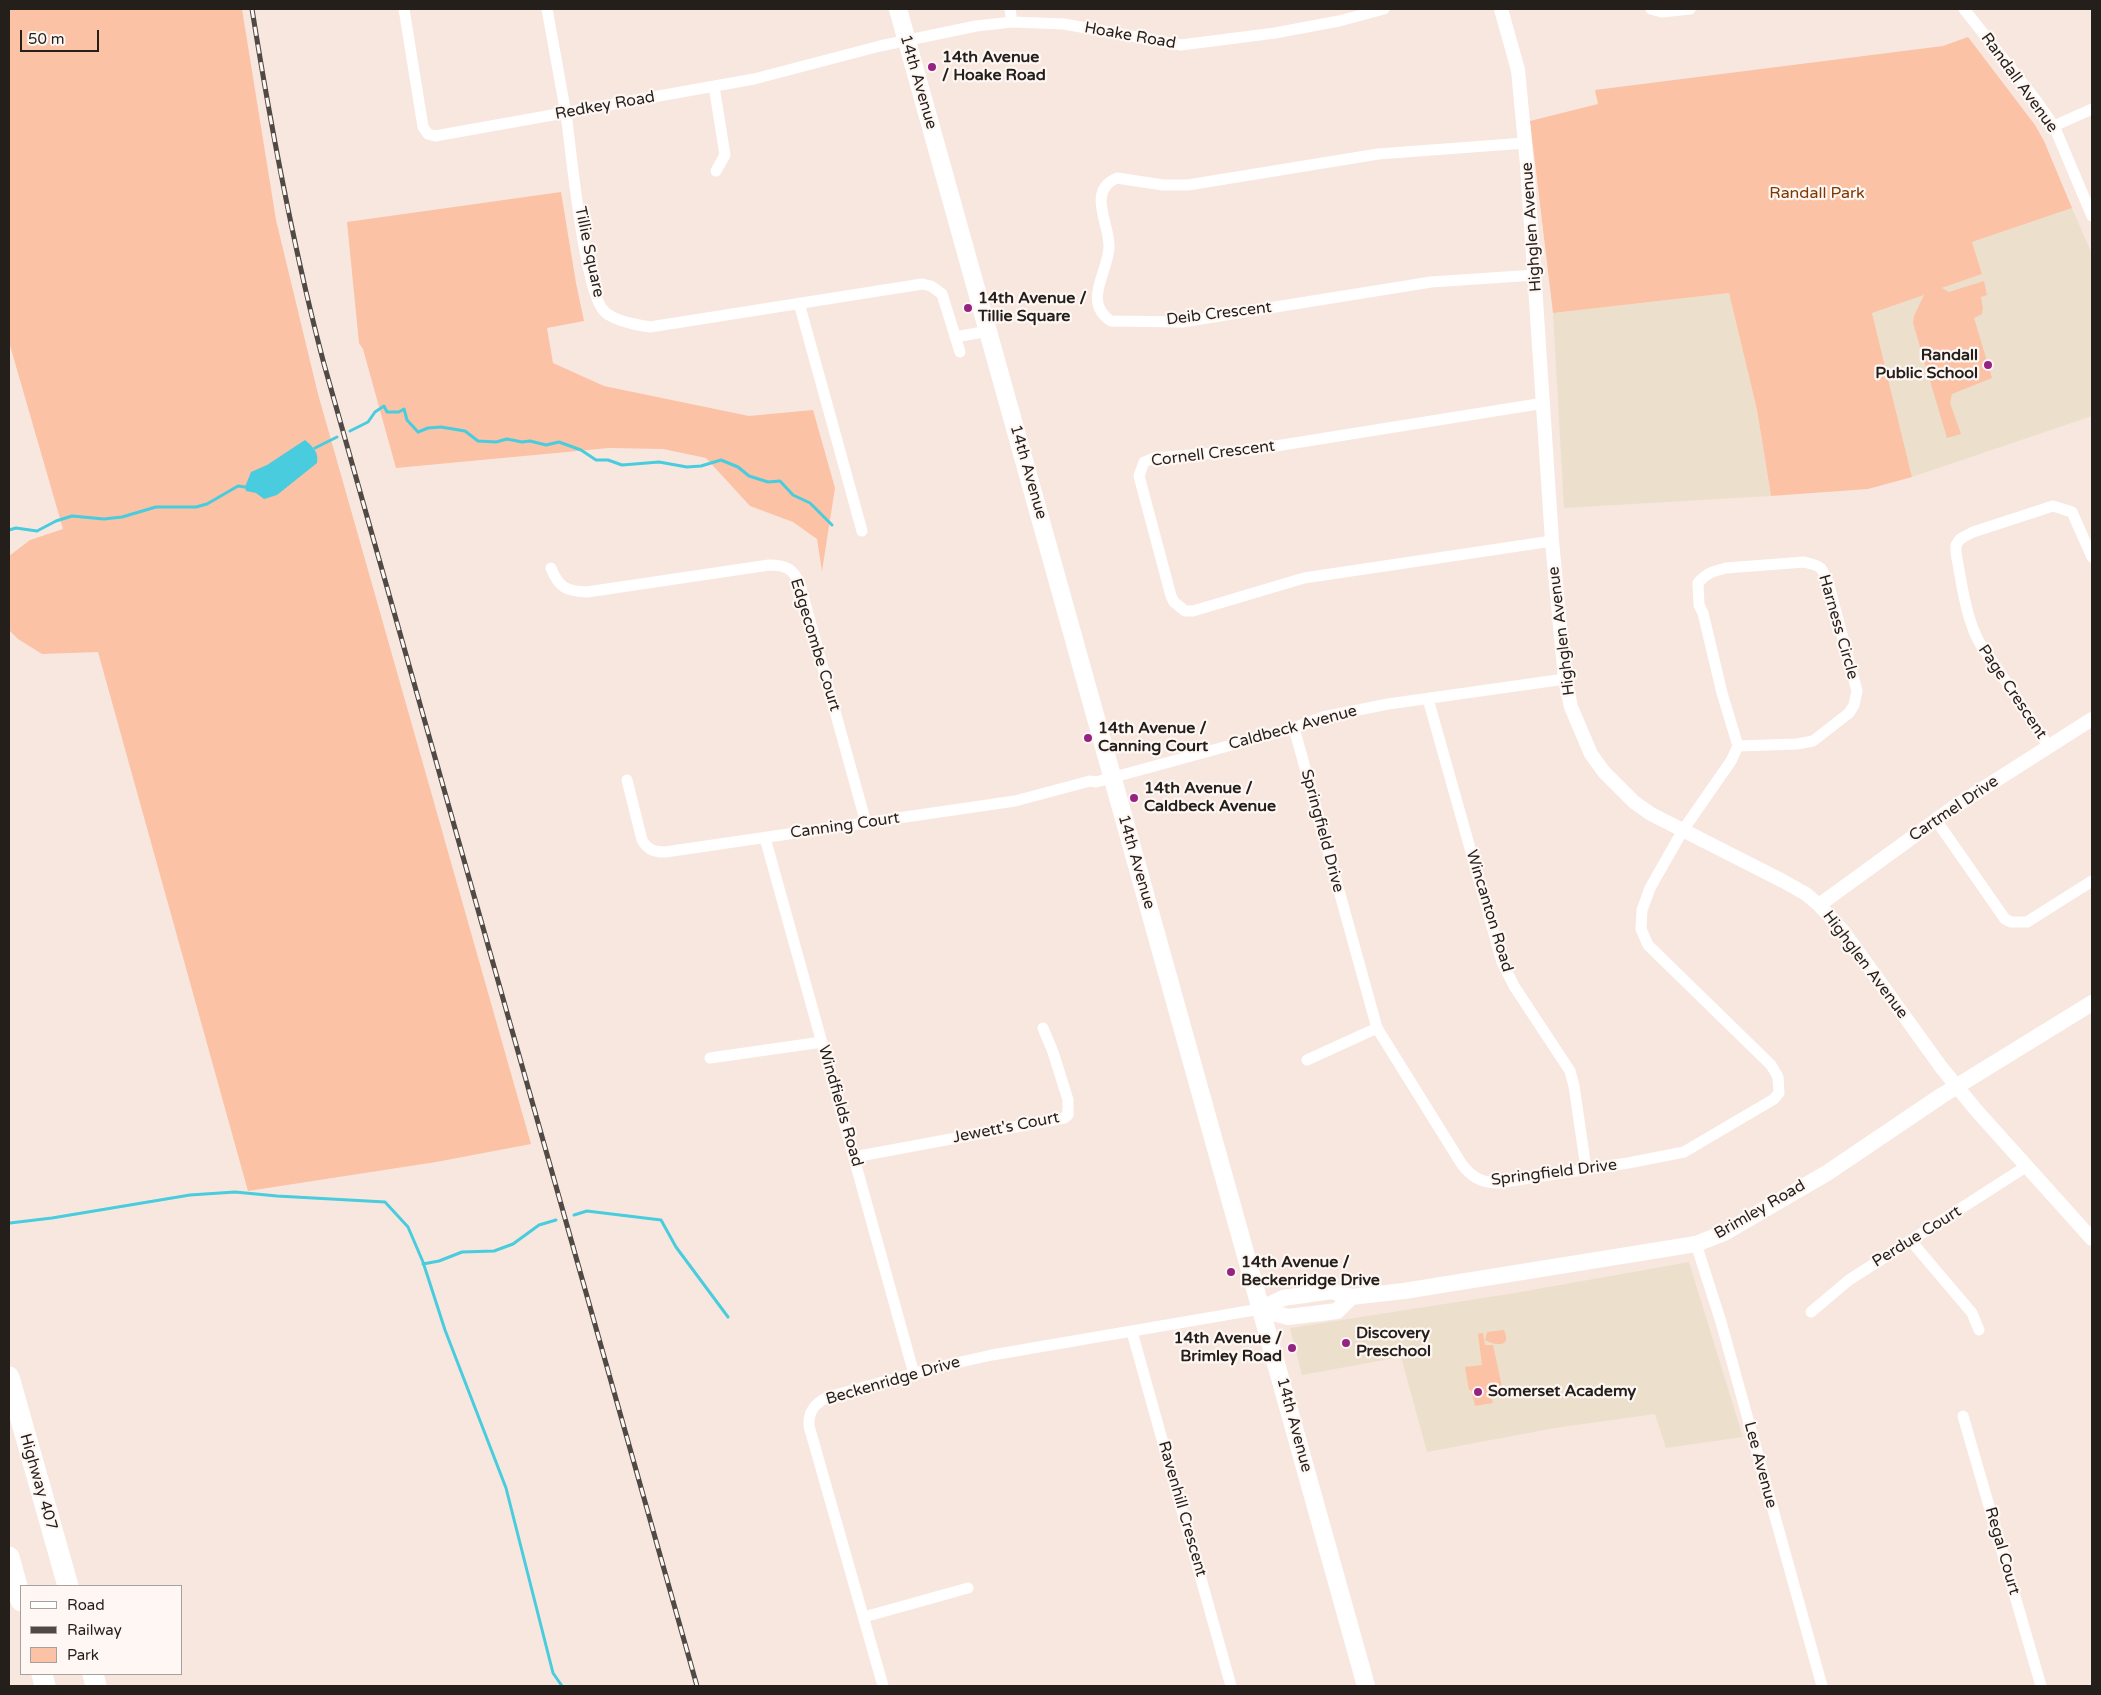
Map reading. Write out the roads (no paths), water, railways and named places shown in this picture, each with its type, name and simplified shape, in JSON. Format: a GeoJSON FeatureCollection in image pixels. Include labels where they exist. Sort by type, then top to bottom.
{"type":"FeatureCollection","features":[{"type":"Feature","properties":{"kind":"highway","name":"Highway 407"},"geometry":{"type":"LineString","coordinates":[[9,1377],[68,1585]]}},
{"type":"Feature","properties":{"kind":"highway"},"geometry":{"type":"LineString","coordinates":[[9,1557],[20,1597]]}},
{"type":"Feature","properties":{"kind":"main road","name":"14th Avenue"},"geometry":{"type":"LineString","coordinates":[[898,9],[1366,1686]]}},
{"type":"Feature","properties":{"kind":"main road","name":"Brimley Road"},"geometry":{"type":"LineString","coordinates":[[1260,1309],[1283,1298],[1332,1290],[1351,1297],[1414,1290],[1696,1244],[1724,1233],[1827,1173],[1957,1086],[2092,1003]]}},
{"type":"Feature","properties":{"kind":"street","name":"Redkey Road"},"geometry":{"type":"LineString","coordinates":[[404,9],[424,127],[428,134],[435,136],[754,79],[906,40]]}},
{"type":"Feature","properties":{"kind":"street"},"geometry":{"type":"LineString","coordinates":[[547,9],[566,113]]}},
{"type":"Feature","properties":{"kind":"street"},"geometry":{"type":"LineString","coordinates":[[1010,9],[1012,22]]}},
{"type":"Feature","properties":{"kind":"street","name":"Hoake Road"},"geometry":{"type":"LineString","coordinates":[[906,40],[976,26],[1012,22],[1064,24],[1182,45],[1275,33],[1339,21],[1384,9]]}},
{"type":"Feature","properties":{"kind":"street","name":"Highglen Avenue"},"geometry":{"type":"LineString","coordinates":[[1501,9],[1518,70],[1525,143],[1552,541],[1565,679],[1571,707],[1591,754],[1604,772],[1634,802],[1651,814],[1783,881],[1806,894],[1819,905],[1843,931],[1941,1067],[2092,1239]]}},
{"type":"Feature","properties":{"kind":"street"},"geometry":{"type":"LineString","coordinates":[[1651,9],[1662,12],[1690,9]]}},
{"type":"Feature","properties":{"kind":"street","name":"Randall Avenue"},"geometry":{"type":"LineString","coordinates":[[1964,9],[2054,126],[2092,216]]}},
{"type":"Feature","properties":{"kind":"street"},"geometry":{"type":"LineString","coordinates":[[714,86],[725,155],[716,171]]}},
{"type":"Feature","properties":{"kind":"street"},"geometry":{"type":"LineString","coordinates":[[2054,126],[2092,109]]}},
{"type":"Feature","properties":{"kind":"street","name":"Tillie Square"},"geometry":{"type":"LineString","coordinates":[[566,113],[584,243],[594,288],[599,304],[604,311],[625,321],[650,327],[911,285],[931,286],[942,294],[960,352]]}},
{"type":"Feature","properties":{"kind":"street","name":"Deib Crescent"},"geometry":{"type":"LineString","coordinates":[[1525,143],[1378,154],[1188,185],[1163,185],[1117,178],[1111,180],[1102,194],[1101,213],[1108,235],[1109,246],[1096,295],[1099,309],[1103,316],[1111,321],[1182,322],[1431,282],[1535,275]]}},
{"type":"Feature","properties":{"kind":"street"},"geometry":{"type":"LineString","coordinates":[[799,303],[862,531]]}},
{"type":"Feature","properties":{"kind":"street"},"geometry":{"type":"LineString","coordinates":[[955,337],[989,331]]}},
{"type":"Feature","properties":{"kind":"street","name":"Cornell Crescent"},"geometry":{"type":"LineString","coordinates":[[1544,404],[1251,450],[1154,458],[1144,462],[1139,476],[1167,585],[1174,602],[1185,611],[1193,611],[1304,578],[1552,541]]}},
{"type":"Feature","properties":{"kind":"street","name":"Page Crescent"},"geometry":{"type":"LineString","coordinates":[[2049,747],[1989,656],[1980,647],[1972,626],[1956,553],[1956,545],[1960,539],[1973,532],[2053,506],[2072,512],[2092,557]]}},
{"type":"Feature","properties":{"kind":"street","name":"Harness Circle"},"geometry":{"type":"LineString","coordinates":[[1804,562],[1816,564],[1822,569],[1828,582],[1857,691],[1854,705],[1849,713],[1813,741],[1806,743],[1738,746],[1722,693],[1703,613],[1699,605],[1698,583],[1703,577],[1713,571],[1726,568],[1804,562]]}},
{"type":"Feature","properties":{"kind":"street","name":"Edgecombe Court"},"geometry":{"type":"LineString","coordinates":[[551,568],[557,582],[571,591],[587,592],[769,565],[780,565],[789,568],[796,574],[800,585],[866,823]]}},
{"type":"Feature","properties":{"kind":"street","name":"Caldbeck Avenue"},"geometry":{"type":"LineString","coordinates":[[1112,778],[1294,728],[1323,716],[1565,679]]}},
{"type":"Feature","properties":{"kind":"street","name":"Wincanton Road"},"geometry":{"type":"LineString","coordinates":[[1428,699],[1502,962],[1514,986],[1570,1071],[1574,1086],[1586,1168]]}},
{"type":"Feature","properties":{"kind":"street","name":"Cartmel Drive"},"geometry":{"type":"LineString","coordinates":[[1819,905],[1936,820],[2092,719]]}},
{"type":"Feature","properties":{"kind":"street","name":"Springfield Drive"},"geometry":{"type":"LineString","coordinates":[[1294,728],[1376,1028],[1460,1164],[1470,1174],[1483,1182],[1497,1183],[1628,1163],[1684,1152],[1774,1099],[1779,1093],[1778,1077],[1771,1065],[1648,945],[1644,938],[1641,928],[1644,900],[1657,873],[1683,830]]}},
{"type":"Feature","properties":{"kind":"street"},"geometry":{"type":"LineString","coordinates":[[1683,830],[1731,761],[1738,746]]}},
{"type":"Feature","properties":{"kind":"street","name":"Canning Court"},"geometry":{"type":"LineString","coordinates":[[627,780],[642,840],[647,848],[655,852],[665,852],[1015,801],[1090,781],[1096,782],[1112,778]]}},
{"type":"Feature","properties":{"kind":"street"},"geometry":{"type":"LineString","coordinates":[[1936,820],[2005,919],[2011,922],[2027,922],[2092,881]]}},
{"type":"Feature","properties":{"kind":"street","name":"Windfields Road"},"geometry":{"type":"LineString","coordinates":[[765,838],[914,1374]]}},
{"type":"Feature","properties":{"kind":"street","name":"Jewett's Court"},"geometry":{"type":"LineString","coordinates":[[854,1157],[1068,1116],[1068,1100],[1053,1052],[1043,1028]]}},
{"type":"Feature","properties":{"kind":"street"},"geometry":{"type":"LineString","coordinates":[[1307,1060],[1376,1028]]}},
{"type":"Feature","properties":{"kind":"street"},"geometry":{"type":"LineString","coordinates":[[710,1058],[822,1042]]}},
{"type":"Feature","properties":{"kind":"street","name":"Perdue Court"},"geometry":{"type":"LineString","coordinates":[[1811,1312],[1849,1280],[2027,1166]]}},
{"type":"Feature","properties":{"kind":"street"},"geometry":{"type":"LineString","coordinates":[[1911,1241],[1972,1313],[1979,1330]]}},
{"type":"Feature","properties":{"kind":"street","name":"Lee Avenue"},"geometry":{"type":"LineString","coordinates":[[1696,1244],[1721,1322],[1822,1686]]}},
{"type":"Feature","properties":{"kind":"street","name":"Beckenridge Drive"},"geometry":{"type":"LineString","coordinates":[[883,1686],[809,1426],[808,1418],[811,1410],[817,1404],[828,1397],[992,1355],[1260,1309]]}},
{"type":"Feature","properties":{"kind":"street","name":"Ravenhill Crescent"},"geometry":{"type":"LineString","coordinates":[[1132,1332],[1231,1686]]}},
{"type":"Feature","properties":{"kind":"street","name":"Regal Court"},"geometry":{"type":"LineString","coordinates":[[1963,1416],[2041,1686]]}},
{"type":"Feature","properties":{"kind":"street"},"geometry":{"type":"LineString","coordinates":[[864,1617],[968,1588]]}},
{"type":"Feature","properties":{"kind":"water"},"geometry":{"type":"Polygon","coordinates":[[[305,440],[313,447],[317,463],[277,495],[264,499],[256,493],[246,491],[245,487],[251,472],[267,465],[305,440]]]}},
{"type":"Feature","properties":{"kind":"waterway"},"geometry":{"type":"LineString","coordinates":[[350,431],[368,422],[375,412],[384,406],[387,412],[399,412],[404,409],[407,420],[418,432],[428,428],[441,427],[465,431],[478,441],[496,442],[507,439],[522,442],[530,441],[546,445],[559,442],[581,450],[596,460],[608,460],[622,465],[659,462],[687,467],[701,466],[721,460],[738,467],[749,476],[768,482],[780,481],[793,495],[810,503],[832,525]]}},
{"type":"Feature","properties":{"kind":"waterway"},"geometry":{"type":"LineString","coordinates":[[315,448],[337,437]]}},
{"type":"Feature","properties":{"kind":"waterway"},"geometry":{"type":"LineString","coordinates":[[9,530],[16,528],[37,531],[56,521],[72,516],[104,519],[122,517],[156,507],[196,507],[207,504],[238,486],[245,487]]}},
{"type":"Feature","properties":{"kind":"waterway"},"geometry":{"type":"LineString","coordinates":[[10,1223],[52,1218],[190,1195],[235,1192],[385,1202],[408,1227],[423,1262],[445,1330],[506,1488],[553,1673],[562,1686]]}},
{"type":"Feature","properties":{"kind":"waterway"},"geometry":{"type":"LineString","coordinates":[[574,1215],[587,1211],[661,1220],[676,1247],[728,1317]]}},
{"type":"Feature","properties":{"kind":"waterway"},"geometry":{"type":"LineString","coordinates":[[423,1264],[439,1261],[462,1252],[494,1251],[513,1244],[539,1225],[556,1220]]}},
{"type":"Feature","properties":{"kind":"railway"},"geometry":{"type":"LineString","coordinates":[[252,9],[267,98],[302,276],[324,364],[697,1686]]}},
{"type":"Feature","properties":{"kind":"place","name":"14th Avenue / Hoake Road"},"geometry":{"type":"Point","coordinates":[932,67]}},
{"type":"Feature","properties":{"kind":"place","name":"14th Avenue / Tillie Square"},"geometry":{"type":"Point","coordinates":[968,308]}},
{"type":"Feature","properties":{"kind":"place","name":"Randall Public School"},"geometry":{"type":"Point","coordinates":[1988,365]}},
{"type":"Feature","properties":{"kind":"place","name":"14th Avenue / Canning Court"},"geometry":{"type":"Point","coordinates":[1088,738]}},
{"type":"Feature","properties":{"kind":"place","name":"14th Avenue / Caldbeck Avenue"},"geometry":{"type":"Point","coordinates":[1134,798]}},
{"type":"Feature","properties":{"kind":"place","name":"14th Avenue / Beckenridge Drive"},"geometry":{"type":"Point","coordinates":[1231,1272]}},
{"type":"Feature","properties":{"kind":"place","name":"Discovery Preschool"},"geometry":{"type":"Point","coordinates":[1346,1343]}},
{"type":"Feature","properties":{"kind":"place","name":"14th Avenue / Brimley Road"},"geometry":{"type":"Point","coordinates":[1292,1348]}},
{"type":"Feature","properties":{"kind":"place","name":"Somerset Academy"},"geometry":{"type":"Point","coordinates":[1478,1392]}},
{"type":"Feature","properties":{"kind":"park label","name":"Randall Park"},"geometry":{"type":"Point","coordinates":[1817,194]}}]}
